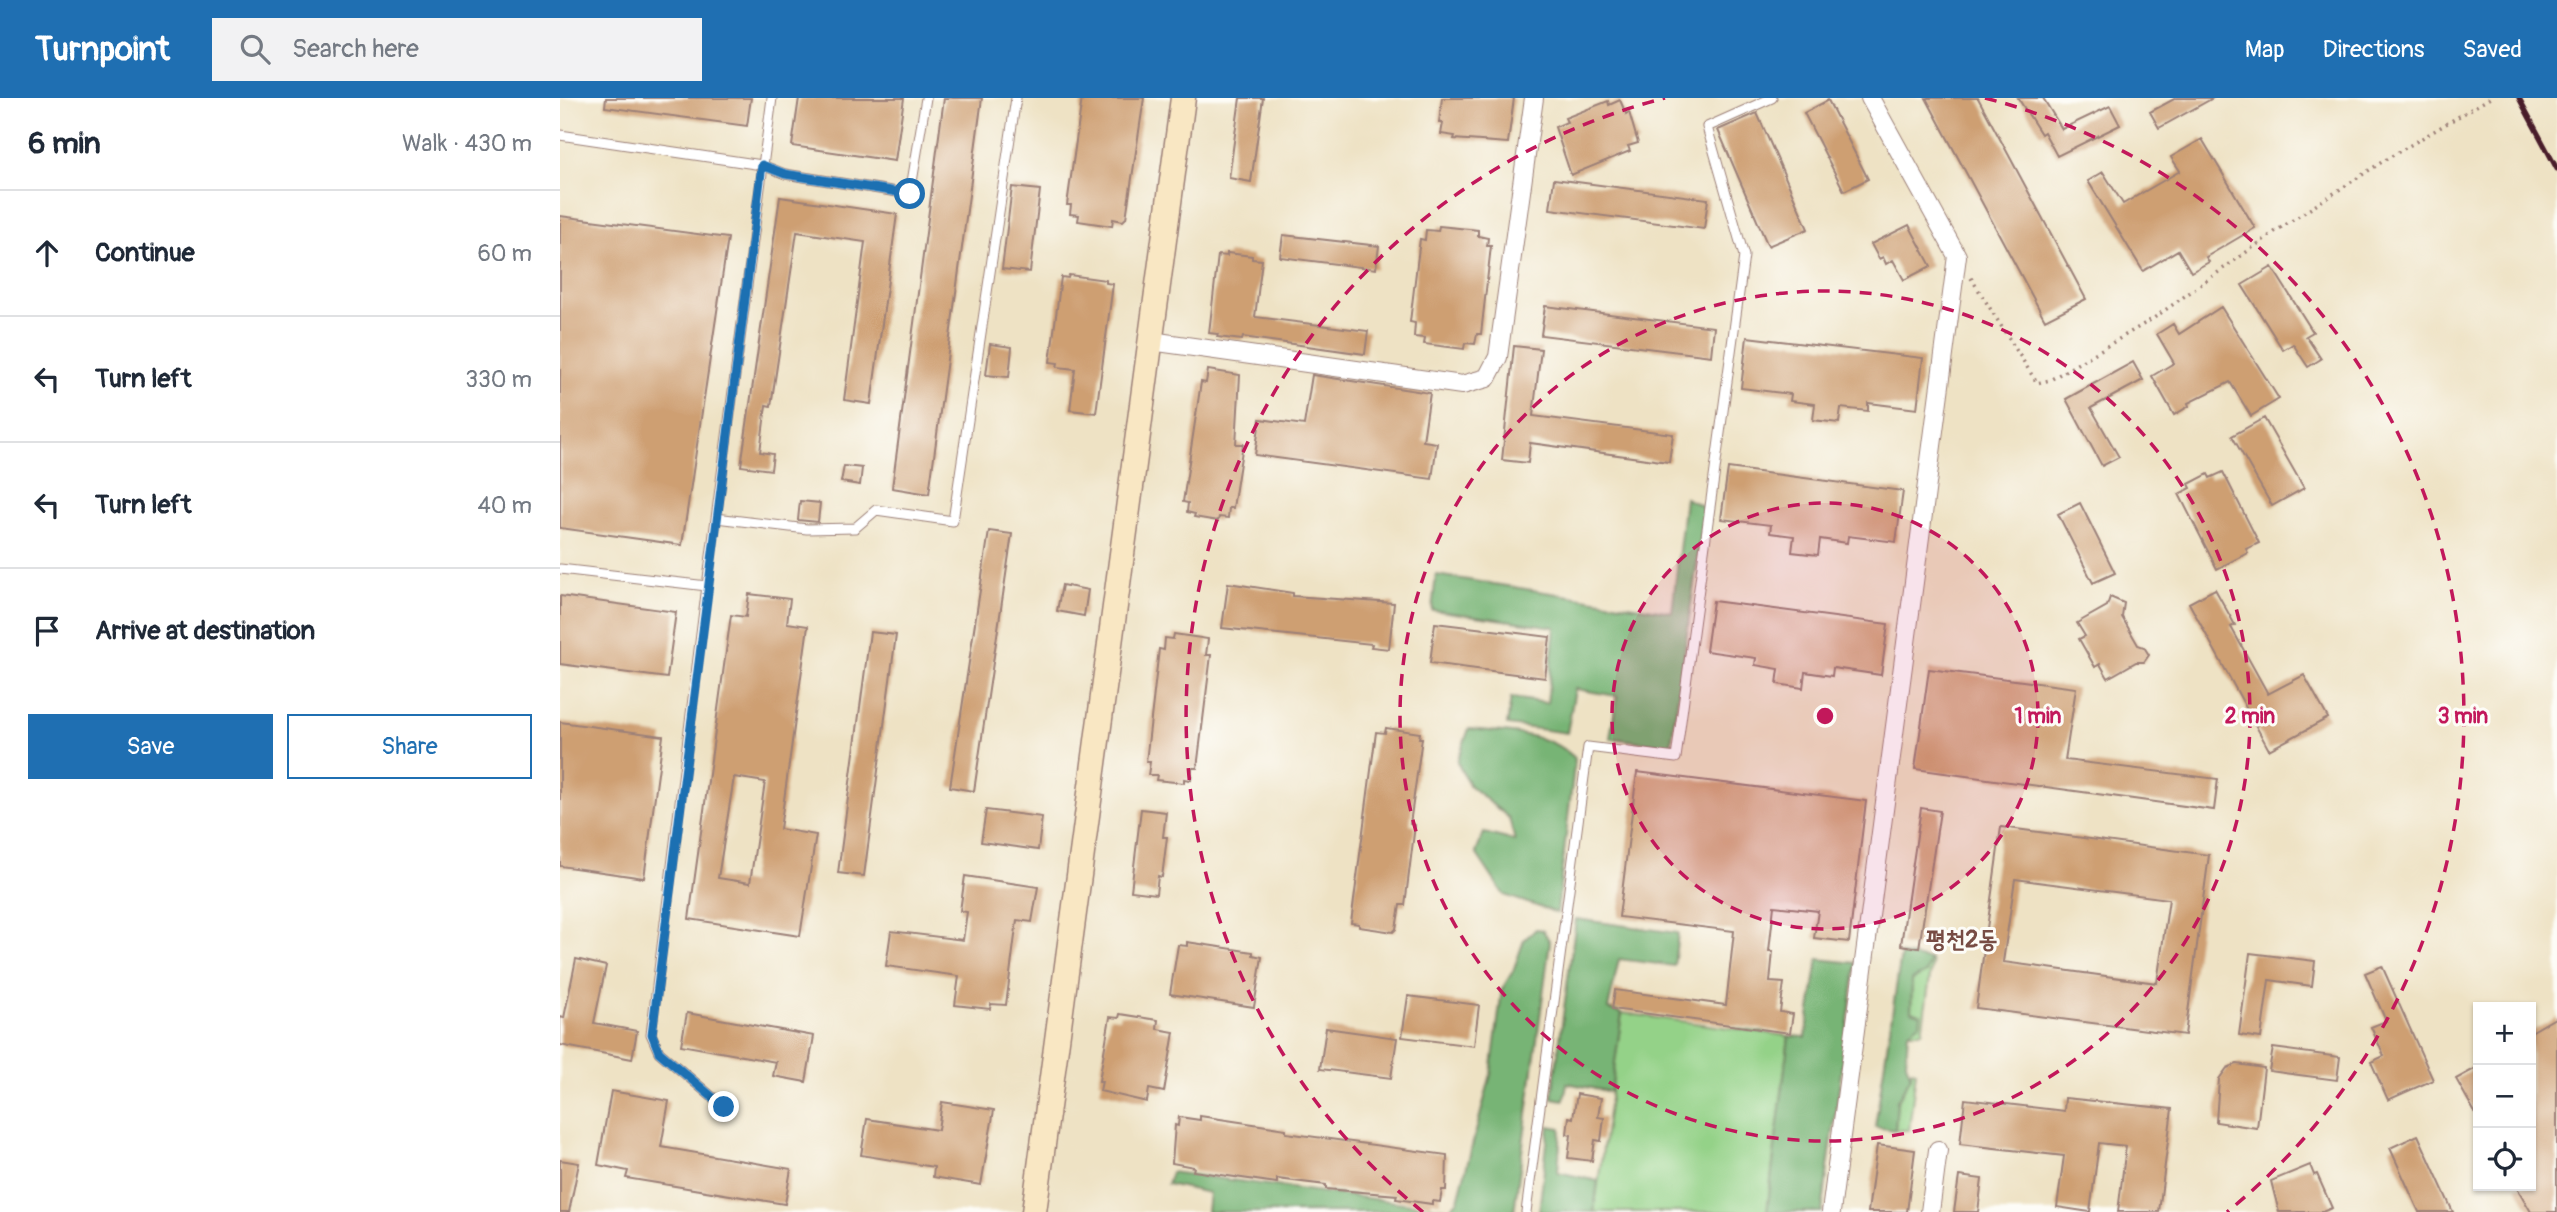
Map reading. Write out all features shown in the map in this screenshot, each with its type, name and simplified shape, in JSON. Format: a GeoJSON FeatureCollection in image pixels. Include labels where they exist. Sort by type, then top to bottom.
{"type":"FeatureCollection","features":[{"type":"Feature","properties":{"kind":"street"},"geometry":{"type":"LineString","coordinates":[[1034,1212],[1183,98]]}},
{"type":"Feature","properties":{"kind":"street"},"geometry":{"type":"LineString","coordinates":[[1151,341],[1462,386],[1486,378],[1498,357],[1534,98]]}},
{"type":"Feature","properties":{"kind":"street"},"geometry":{"type":"LineString","coordinates":[[1831,1212],[1957,256],[1870,98]]}},
{"type":"Feature","properties":{"kind":"street"},"geometry":{"type":"LineString","coordinates":[[1930,1212],[1938,1150]]}},
{"type":"Feature","properties":{"kind":"lane"},"geometry":{"type":"LineString","coordinates":[[724,1107],[659,1052],[652,1034],[707,586],[772,98]]}},
{"type":"Feature","properties":{"kind":"lane"},"geometry":{"type":"LineString","coordinates":[[560,135],[762,165],[785,174],[910,194],[926,98]]}},
{"type":"Feature","properties":{"kind":"lane"},"geometry":{"type":"LineString","coordinates":[[716,518],[807,529],[855,528],[876,510],[953,521],[1016,98]]}},
{"type":"Feature","properties":{"kind":"lane"},"geometry":{"type":"LineString","coordinates":[[1526,1212],[1588,747],[1676,758],[1744,256],[1707,127],[1772,98]]}},
{"type":"Feature","properties":{"kind":"lane"},"geometry":{"type":"LineString","coordinates":[[560,569],[707,586]]}},
{"type":"Feature","properties":{"kind":"path"},"geometry":{"type":"LineString","coordinates":[[1957,256],[2037,383],[2050,380],[2154,318],[2276,230],[2385,160],[2490,98]]}},
{"type":"Feature","properties":{"kind":"green space"},"geometry":{"type":"Polygon","coordinates":[[[1685,498],[1702,506],[1704,514],[1671,746],[1610,738],[1617,696],[1575,689],[1567,733],[1507,725],[1511,698],[1547,703],[1555,627],[1432,610],[1436,575],[1672,612],[1685,498]]]}},
{"type":"Feature","properties":{"kind":"green space"},"geometry":{"type":"Polygon","coordinates":[[[1469,729],[1539,738],[1564,749],[1575,758],[1557,913],[1504,895],[1476,853],[1484,833],[1515,841],[1509,818],[1469,785],[1457,762],[1469,729]]]}},
{"type":"Feature","properties":{"kind":"green space"},"geometry":{"type":"Polygon","coordinates":[[[1576,919],[1678,933],[1674,966],[1619,959],[1608,1009],[1622,1013],[1611,1092],[1567,1083],[1564,1100],[1552,1098],[1576,919]]]}},
{"type":"Feature","properties":{"kind":"green space"},"geometry":{"type":"Polygon","coordinates":[[[1536,929],[1543,930],[1550,942],[1514,1212],[1207,1212],[1209,1193],[1167,1184],[1171,1172],[1449,1209],[1458,1200],[1491,1074],[1502,989],[1513,971],[1524,940],[1536,929]]]}},
{"type":"Feature","properties":{"kind":"green space"},"geometry":{"type":"Polygon","coordinates":[[[1901,955],[1930,960],[1926,973],[1912,980],[1911,1011],[1921,1014],[1920,1023],[1908,1032],[1906,1063],[1911,1076],[1897,1101],[1895,1130],[1875,1127],[1901,955]]]}},
{"type":"Feature","properties":{"kind":"green space"},"geometry":{"type":"Polygon","coordinates":[[[1818,959],[1856,963],[1822,1212],[1767,1212],[1789,1036],[1806,1037],[1818,959]]]}},
{"type":"Feature","properties":{"kind":"green space"},"geometry":{"type":"Polygon","coordinates":[[[1930,960],[1932,963],[1922,1032],[1908,1032],[1916,1025],[1911,1012],[1912,979],[1926,973],[1930,960]]]}},
{"type":"Feature","properties":{"kind":"green space"},"geometry":{"type":"Polygon","coordinates":[[[1622,1013],[1789,1036],[1767,1212],[1594,1212],[1622,1013]]]}},
{"type":"Feature","properties":{"kind":"green space"},"geometry":{"type":"Polygon","coordinates":[[[1911,1070],[1916,1071],[1909,1130],[1895,1130],[1897,1102],[1911,1076],[1911,1070]]]}},
{"type":"Feature","properties":{"kind":"green space"},"geometry":{"type":"Polygon","coordinates":[[[1549,1126],[1561,1128],[1558,1172],[1598,1181],[1594,1212],[1539,1212],[1549,1126]]]}},
{"type":"Feature","properties":{"kind":"building"},"geometry":{"type":"Polygon","coordinates":[[[606,98],[751,98],[747,126],[605,107],[606,98]]]}},
{"type":"Feature","properties":{"kind":"building"},"geometry":{"type":"Polygon","coordinates":[[[799,98],[904,98],[895,161],[792,146],[799,98]]]}},
{"type":"Feature","properties":{"kind":"building"},"geometry":{"type":"Polygon","coordinates":[[[944,98],[982,98],[929,494],[892,488],[944,98]]]}},
{"type":"Feature","properties":{"kind":"building"},"geometry":{"type":"Polygon","coordinates":[[[1082,98],[1144,98],[1126,218],[1123,221],[1113,219],[1112,226],[1078,221],[1079,215],[1070,214],[1071,205],[1067,205],[1082,98]]]}},
{"type":"Feature","properties":{"kind":"building"},"geometry":{"type":"Polygon","coordinates":[[[1240,98],[1263,98],[1251,182],[1229,178],[1240,98]]]}},
{"type":"Feature","properties":{"kind":"building"},"geometry":{"type":"Polygon","coordinates":[[[1442,98],[1514,98],[1508,143],[1454,139],[1455,136],[1441,134],[1443,123],[1439,123],[1442,98]]]}},
{"type":"Feature","properties":{"kind":"building"},"geometry":{"type":"Polygon","coordinates":[[[1926,98],[1978,98],[2086,299],[2045,320],[1926,98]]]}},
{"type":"Feature","properties":{"kind":"building"},"geometry":{"type":"Polygon","coordinates":[[[2018,98],[2043,98],[2062,129],[2110,106],[2120,125],[2057,156],[2044,132],[2041,134],[2018,98]]]}},
{"type":"Feature","properties":{"kind":"building"},"geometry":{"type":"Polygon","coordinates":[[[2176,98],[2213,98],[2159,128],[2150,112],[2176,98]]]}},
{"type":"Feature","properties":{"kind":"building"},"geometry":{"type":"Polygon","coordinates":[[[1620,100],[1626,114],[1629,112],[1638,143],[1628,146],[1630,151],[1571,175],[1555,127],[1567,122],[1565,118],[1608,101],[1609,105],[1620,100]]]}},
{"type":"Feature","properties":{"kind":"building"},"geometry":{"type":"Polygon","coordinates":[[[1828,100],[1868,179],[1844,191],[1804,113],[1828,100]]]}},
{"type":"Feature","properties":{"kind":"building"},"geometry":{"type":"Polygon","coordinates":[[[1757,113],[1808,229],[1768,246],[1718,130],[1757,113]]]}},
{"type":"Feature","properties":{"kind":"building"},"geometry":{"type":"Polygon","coordinates":[[[2202,139],[2255,228],[2206,257],[2209,262],[2191,272],[2178,250],[2143,271],[2088,181],[2103,172],[2123,204],[2180,171],[2171,157],[2202,139]]]}},
{"type":"Feature","properties":{"kind":"building"},"geometry":{"type":"Polygon","coordinates":[[[1554,179],[1708,199],[1704,229],[1550,209],[1554,179]]]}},
{"type":"Feature","properties":{"kind":"building"},"geometry":{"type":"Polygon","coordinates":[[[1012,187],[1040,190],[1030,272],[1002,269],[1012,187]]]}},
{"type":"Feature","properties":{"kind":"building"},"geometry":{"type":"Polygon","coordinates":[[[780,197],[897,214],[871,404],[844,400],[865,242],[797,232],[771,406],[766,405],[760,452],[773,454],[771,470],[741,466],[780,197]]]}},
{"type":"Feature","properties":{"kind":"building"},"geometry":{"type":"Polygon","coordinates":[[[560,216],[728,238],[682,545],[560,528],[560,216]]]}},
{"type":"Feature","properties":{"kind":"building"},"geometry":{"type":"Polygon","coordinates":[[[1909,225],[1931,266],[1904,280],[1893,260],[1886,264],[1883,257],[1879,259],[1871,244],[1909,225]]]}},
{"type":"Feature","properties":{"kind":"building"},"geometry":{"type":"Polygon","coordinates":[[[1439,226],[1478,230],[1478,236],[1488,238],[1487,246],[1491,246],[1481,334],[1477,334],[1475,344],[1465,343],[1464,349],[1424,344],[1425,338],[1414,337],[1415,323],[1410,322],[1420,239],[1425,240],[1426,230],[1438,231],[1439,226]]]}},
{"type":"Feature","properties":{"kind":"building"},"geometry":{"type":"Polygon","coordinates":[[[1283,235],[1379,246],[1376,269],[1280,257],[1283,235]]]}},
{"type":"Feature","properties":{"kind":"building"},"geometry":{"type":"Polygon","coordinates":[[[1227,253],[1262,260],[1255,317],[1368,331],[1365,354],[1243,337],[1242,340],[1217,337],[1218,334],[1209,333],[1218,255],[1227,256],[1227,253]]]}},
{"type":"Feature","properties":{"kind":"building"},"geometry":{"type":"Polygon","coordinates":[[[2272,267],[2313,332],[2306,336],[2321,359],[2308,367],[2293,344],[2283,350],[2242,285],[2272,267]]]}},
{"type":"Feature","properties":{"kind":"building"},"geometry":{"type":"Polygon","coordinates":[[[1069,275],[1106,280],[1106,283],[1113,284],[1096,413],[1070,410],[1075,369],[1057,367],[1058,363],[1050,362],[1061,277],[1068,278],[1069,275]]]}},
{"type":"Feature","properties":{"kind":"building"},"geometry":{"type":"Polygon","coordinates":[[[1545,306],[1714,327],[1711,356],[1541,335],[1545,306]]]}},
{"type":"Feature","properties":{"kind":"building"},"geometry":{"type":"Polygon","coordinates":[[[2221,307],[2279,399],[2251,416],[2230,382],[2188,403],[2189,406],[2174,415],[2152,376],[2174,363],[2157,334],[2173,324],[2179,334],[2221,307]]]}},
{"type":"Feature","properties":{"kind":"building"},"geometry":{"type":"Polygon","coordinates":[[[1747,337],[1923,358],[1917,409],[1868,403],[1868,411],[1841,408],[1839,423],[1813,420],[1815,404],[1790,401],[1791,394],[1741,388],[1747,337]]]}},
{"type":"Feature","properties":{"kind":"building"},"geometry":{"type":"Polygon","coordinates":[[[990,344],[1012,347],[1009,377],[986,375],[990,344]]]}},
{"type":"Feature","properties":{"kind":"building"},"geometry":{"type":"Polygon","coordinates":[[[1514,346],[1541,349],[1533,416],[1673,434],[1669,462],[1530,443],[1528,463],[1502,460],[1514,346]]]}},
{"type":"Feature","properties":{"kind":"building"},"geometry":{"type":"Polygon","coordinates":[[[2133,362],[2143,380],[2091,408],[2119,457],[2102,466],[2066,399],[2133,362]]]}},
{"type":"Feature","properties":{"kind":"building"},"geometry":{"type":"Polygon","coordinates":[[[1208,370],[1240,375],[1236,444],[1243,444],[1233,508],[1229,508],[1228,518],[1219,517],[1218,521],[1194,517],[1195,514],[1187,512],[1188,503],[1183,502],[1201,382],[1206,383],[1208,370]]]}},
{"type":"Feature","properties":{"kind":"building"},"geometry":{"type":"Polygon","coordinates":[[[1312,375],[1430,393],[1423,441],[1437,443],[1432,479],[1255,455],[1260,419],[1304,425],[1312,375]]]}},
{"type":"Feature","properties":{"kind":"building"},"geometry":{"type":"Polygon","coordinates":[[[2264,418],[2304,488],[2272,506],[2232,436],[2264,418]]]}},
{"type":"Feature","properties":{"kind":"building"},"geometry":{"type":"Polygon","coordinates":[[[844,466],[862,468],[860,485],[841,482],[844,466]]]}},
{"type":"Feature","properties":{"kind":"building"},"geometry":{"type":"Polygon","coordinates":[[[1728,468],[1903,491],[1896,542],[1848,536],[1847,543],[1820,539],[1818,555],[1792,552],[1794,536],[1770,533],[1771,525],[1721,519],[1728,468]]]}},
{"type":"Feature","properties":{"kind":"building"},"geometry":{"type":"Polygon","coordinates":[[[2223,472],[2259,543],[2246,549],[2248,553],[2217,569],[2179,494],[2191,488],[2189,484],[2208,474],[2210,478],[2223,472]]]}},
{"type":"Feature","properties":{"kind":"building"},"geometry":{"type":"Polygon","coordinates":[[[800,501],[820,503],[818,522],[798,520],[800,501]]]}},
{"type":"Feature","properties":{"kind":"building"},"geometry":{"type":"Polygon","coordinates":[[[2080,503],[2115,573],[2093,583],[2058,514],[2080,503]]]}},
{"type":"Feature","properties":{"kind":"building"},"geometry":{"type":"Polygon","coordinates":[[[989,531],[1012,534],[974,791],[950,787],[989,531]]]}},
{"type":"Feature","properties":{"kind":"building"},"geometry":{"type":"Polygon","coordinates":[[[1228,583],[1293,593],[1293,596],[1394,603],[1389,649],[1371,647],[1372,644],[1222,628],[1228,583]]]}},
{"type":"Feature","properties":{"kind":"building"},"geometry":{"type":"Polygon","coordinates":[[[1062,585],[1088,590],[1084,616],[1057,611],[1062,585]]]}},
{"type":"Feature","properties":{"kind":"building"},"geometry":{"type":"Polygon","coordinates":[[[2215,589],[2235,625],[2231,627],[2268,694],[2304,675],[2328,718],[2269,750],[2189,603],[2215,589]]]}},
{"type":"Feature","properties":{"kind":"building"},"geometry":{"type":"Polygon","coordinates":[[[749,594],[790,599],[787,623],[808,626],[780,829],[816,835],[800,936],[689,919],[731,615],[746,617],[749,594]],[[734,777],[718,878],[750,883],[765,782],[734,777]]]}},
{"type":"Feature","properties":{"kind":"building"},"geometry":{"type":"Polygon","coordinates":[[[560,596],[676,612],[667,678],[560,664],[560,596]]]}},
{"type":"Feature","properties":{"kind":"building"},"geometry":{"type":"Polygon","coordinates":[[[2110,597],[2124,603],[2122,617],[2138,645],[2144,647],[2149,655],[2144,662],[2136,662],[2108,678],[2100,664],[2095,667],[2079,639],[2085,636],[2077,623],[2107,606],[2110,597]]]}},
{"type":"Feature","properties":{"kind":"building"},"geometry":{"type":"Polygon","coordinates":[[[1713,601],[1888,624],[1881,675],[1833,668],[1832,676],[1805,672],[1803,688],[1777,684],[1779,669],[1755,665],[1756,658],[1706,651],[1713,601]]]}},
{"type":"Feature","properties":{"kind":"building"},"geometry":{"type":"Polygon","coordinates":[[[1435,623],[1550,637],[1545,678],[1430,663],[1435,623]]]}},
{"type":"Feature","properties":{"kind":"building"},"geometry":{"type":"Polygon","coordinates":[[[870,632],[896,635],[864,876],[838,873],[870,632]]]}},
{"type":"Feature","properties":{"kind":"building"},"geometry":{"type":"Polygon","coordinates":[[[1174,634],[1208,639],[1206,655],[1211,655],[1197,768],[1192,768],[1191,780],[1184,779],[1184,783],[1156,780],[1157,775],[1148,775],[1150,762],[1146,762],[1159,649],[1164,650],[1165,638],[1173,639],[1174,634]]]}},
{"type":"Feature","properties":{"kind":"building"},"geometry":{"type":"Polygon","coordinates":[[[1929,669],[2076,688],[2065,760],[2218,779],[2214,810],[1915,769],[1929,669]]]}},
{"type":"Feature","properties":{"kind":"building"},"geometry":{"type":"Polygon","coordinates":[[[560,722],[663,736],[644,878],[560,866],[560,722]]]}},
{"type":"Feature","properties":{"kind":"building"},"geometry":{"type":"Polygon","coordinates":[[[1386,728],[1420,733],[1419,738],[1422,738],[1410,824],[1415,825],[1405,905],[1400,905],[1396,929],[1393,932],[1359,927],[1359,924],[1351,923],[1376,732],[1385,733],[1386,728]]]}},
{"type":"Feature","properties":{"kind":"building"},"geometry":{"type":"Polygon","coordinates":[[[1637,772],[1866,801],[1849,942],[1814,938],[1818,911],[1774,906],[1769,951],[1773,951],[1770,982],[1784,983],[1780,1012],[1793,1014],[1790,1033],[1612,1009],[1615,990],[1726,1005],[1734,931],[1619,917],[1637,772]]]}},
{"type":"Feature","properties":{"kind":"building"},"geometry":{"type":"Polygon","coordinates":[[[1921,808],[1940,811],[1919,948],[1901,945],[1921,808]]]}},
{"type":"Feature","properties":{"kind":"building"},"geometry":{"type":"Polygon","coordinates":[[[1141,809],[1166,812],[1163,837],[1167,837],[1162,877],[1158,876],[1156,894],[1131,891],[1141,809]]]}},
{"type":"Feature","properties":{"kind":"building"},"geometry":{"type":"Polygon","coordinates":[[[986,810],[1042,817],[1038,850],[981,842],[986,810]]]}},
{"type":"Feature","properties":{"kind":"building"},"geometry":{"type":"Polygon","coordinates":[[[2001,827],[2209,855],[2185,1035],[1976,1008],[2001,827]],[[2015,879],[2003,962],[2157,983],[2169,899],[2015,879]]]}},
{"type":"Feature","properties":{"kind":"building"},"geometry":{"type":"Polygon","coordinates":[[[965,876],[1038,887],[1032,922],[1017,920],[1006,1005],[991,1004],[990,1009],[955,1005],[959,976],[886,966],[891,931],[963,940],[967,912],[960,911],[965,876]]]}},
{"type":"Feature","properties":{"kind":"building"},"geometry":{"type":"Polygon","coordinates":[[[1187,942],[1253,952],[1253,955],[1262,957],[1254,1007],[1170,994],[1178,945],[1187,946],[1187,942]]]}},
{"type":"Feature","properties":{"kind":"building"},"geometry":{"type":"Polygon","coordinates":[[[2250,953],[2315,961],[2312,986],[2269,980],[2261,1038],[2239,1035],[2250,953]]]}},
{"type":"Feature","properties":{"kind":"building"},"geometry":{"type":"Polygon","coordinates":[[[576,959],[606,966],[594,1023],[637,1031],[632,1059],[560,1045],[560,1017],[564,1018],[576,959]]]}},
{"type":"Feature","properties":{"kind":"building"},"geometry":{"type":"Polygon","coordinates":[[[2382,966],[2433,1080],[2388,1100],[2371,1062],[2384,1056],[2371,1027],[2386,1021],[2365,973],[2382,966]]]}},
{"type":"Feature","properties":{"kind":"building"},"geometry":{"type":"Polygon","coordinates":[[[1408,996],[1479,1005],[1474,1046],[1402,1037],[1408,996]]]}},
{"type":"Feature","properties":{"kind":"building"},"geometry":{"type":"Polygon","coordinates":[[[687,1013],[814,1036],[806,1082],[773,1076],[776,1062],[681,1045],[687,1013]]]}},
{"type":"Feature","properties":{"kind":"building"},"geometry":{"type":"Polygon","coordinates":[[[1120,1014],[1158,1020],[1157,1029],[1174,1032],[1164,1092],[1149,1089],[1147,1102],[1100,1091],[1102,1081],[1099,1081],[1110,1017],[1119,1018],[1120,1014]]]}},
{"type":"Feature","properties":{"kind":"building"},"geometry":{"type":"Polygon","coordinates":[[[2557,1017],[2557,1212],[2531,1212],[2519,1191],[2536,1191],[2536,1029],[2557,1017]]]}},
{"type":"Feature","properties":{"kind":"building"},"geometry":{"type":"Polygon","coordinates":[[[1326,1028],[1397,1038],[1391,1078],[1320,1069],[1326,1028]]]}},
{"type":"Feature","properties":{"kind":"building"},"geometry":{"type":"Polygon","coordinates":[[[2273,1048],[2340,1057],[2337,1080],[2269,1071],[2273,1048]]]}},
{"type":"Feature","properties":{"kind":"building"},"geometry":{"type":"Polygon","coordinates":[[[2237,1064],[2264,1068],[2257,1128],[2216,1122],[2219,1079],[2227,1068],[2237,1064]]]}},
{"type":"Feature","properties":{"kind":"building"},"geometry":{"type":"Polygon","coordinates":[[[2473,1070],[2473,1109],[2456,1079],[2473,1070]]]}},
{"type":"Feature","properties":{"kind":"building"},"geometry":{"type":"Polygon","coordinates":[[[611,1091],[669,1101],[661,1147],[791,1169],[785,1204],[626,1178],[628,1171],[598,1165],[611,1091]]]}},
{"type":"Feature","properties":{"kind":"building"},"geometry":{"type":"Polygon","coordinates":[[[1577,1094],[1601,1098],[1598,1117],[1604,1118],[1601,1141],[1595,1140],[1592,1161],[1568,1158],[1571,1135],[1567,1134],[1569,1117],[1573,1118],[1577,1094]]]}},
{"type":"Feature","properties":{"kind":"building"},"geometry":{"type":"Polygon","coordinates":[[[2065,1098],[2172,1109],[2159,1212],[2118,1212],[2126,1146],[2099,1143],[2090,1212],[2057,1207],[2064,1156],[1960,1144],[1965,1099],[2064,1111],[2065,1098]]]}},
{"type":"Feature","properties":{"kind":"building"},"geometry":{"type":"Polygon","coordinates":[[[942,1102],[994,1110],[981,1185],[933,1177],[934,1167],[861,1155],[867,1119],[938,1130],[942,1102]]]}},
{"type":"Feature","properties":{"kind":"building"},"geometry":{"type":"Polygon","coordinates":[[[1200,1116],[1286,1129],[1286,1133],[1447,1155],[1446,1190],[1442,1190],[1440,1202],[1432,1201],[1432,1204],[1396,1199],[1397,1195],[1326,1189],[1326,1185],[1277,1179],[1277,1183],[1193,1171],[1194,1167],[1172,1163],[1175,1125],[1178,1126],[1179,1117],[1200,1120],[1200,1116]]]}},
{"type":"Feature","properties":{"kind":"building"},"geometry":{"type":"Polygon","coordinates":[[[2418,1135],[2453,1212],[2419,1212],[2390,1148],[2418,1135]]]}},
{"type":"Feature","properties":{"kind":"building"},"geometry":{"type":"Polygon","coordinates":[[[1877,1145],[1915,1150],[1907,1212],[1868,1212],[1877,1145]]]}},
{"type":"Feature","properties":{"kind":"building"},"geometry":{"type":"Polygon","coordinates":[[[560,1160],[579,1163],[569,1212],[560,1212],[560,1160]]]}},
{"type":"Feature","properties":{"kind":"building"},"geometry":{"type":"Polygon","coordinates":[[[2310,1165],[2314,1175],[2317,1174],[2332,1208],[2322,1212],[2279,1212],[2271,1181],[2310,1165]]]}},
{"type":"Feature","properties":{"kind":"building"},"geometry":{"type":"Polygon","coordinates":[[[1959,1176],[1982,1179],[1978,1212],[1954,1212],[1959,1176]]]}},
{"type":"Feature","properties":{"kind":"railway"},"geometry":{"type":"LineString","coordinates":[[2519,98],[2557,169]]}},
{"type":"Feature","properties":{"kind":"district","name":"평천2동"},"geometry":{"type":"Point","coordinates":[1962,939]}},
{"type":"Feature","properties":{"kind":"route"},"geometry":{"type":"LineString","coordinates":[[724,1107],[659,1052],[652,1034],[762,165],[785,174],[910,194]]}}]}
